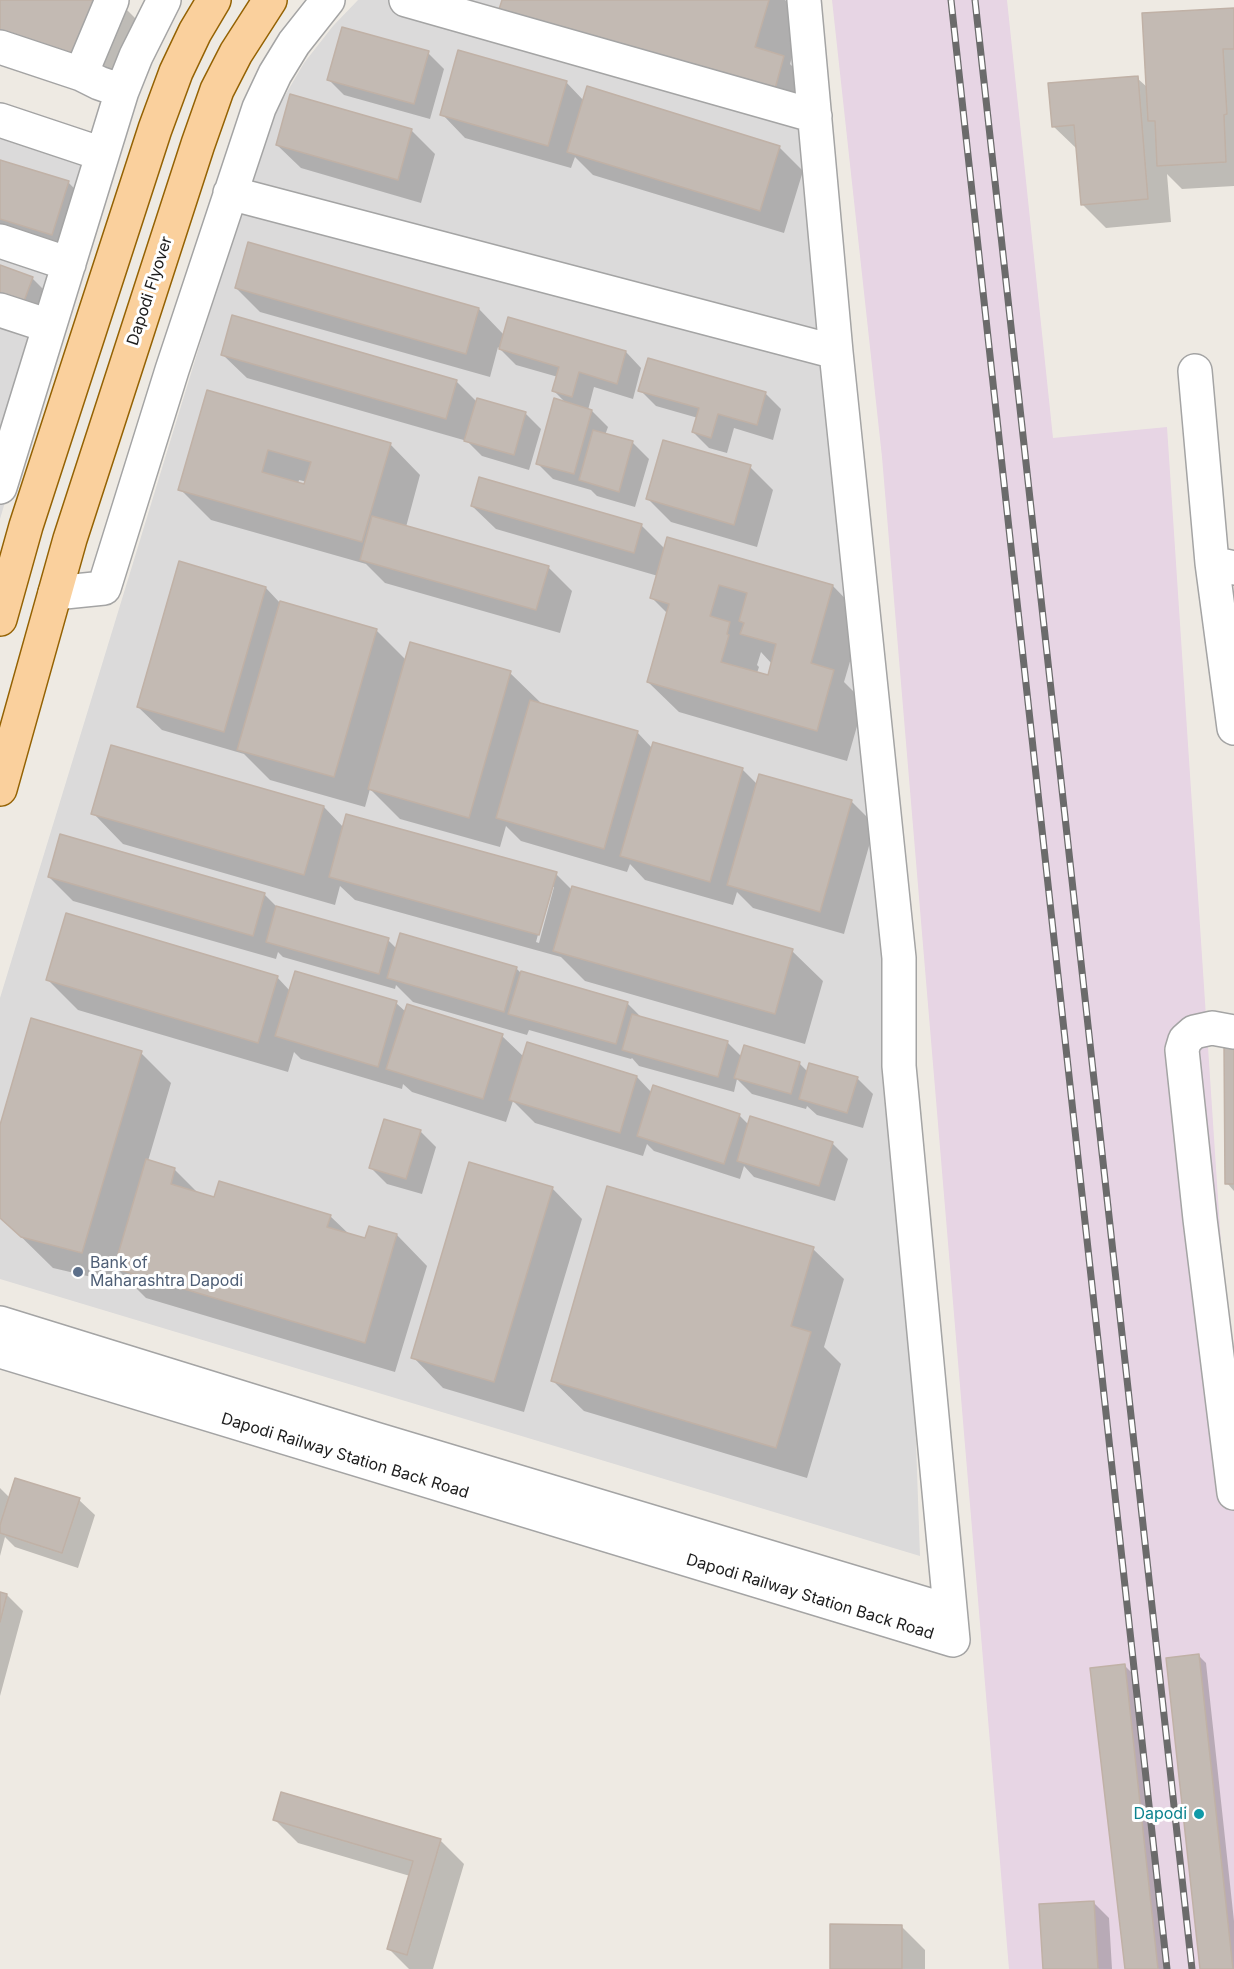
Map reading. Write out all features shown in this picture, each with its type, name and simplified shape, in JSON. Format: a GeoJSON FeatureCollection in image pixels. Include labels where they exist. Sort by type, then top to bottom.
{"type":"FeatureCollection","features":[{"type":"Feature","properties":{"kind":"main road"},"geometry":{"type":"LineString","coordinates":[[0,619],[5,575],[26,526],[155,129],[176,72],[195,32],[214,0]]}},
{"type":"Feature","properties":{"kind":"main road","name":"Dapodi Flyover"},"geometry":{"type":"LineString","coordinates":[[0,789],[74,528],[198,144],[218,90],[236,53],[270,0]]}},
{"type":"Feature","properties":{"kind":"street"},"geometry":{"type":"LineString","coordinates":[[81,74],[112,0]]}},
{"type":"Feature","properties":{"kind":"street"},"geometry":{"type":"LineString","coordinates":[[0,487],[122,91],[136,56],[164,0]]}},
{"type":"Feature","properties":{"kind":"street"},"geometry":{"type":"LineString","coordinates":[[55,593],[104,588],[172,370],[259,108],[275,74],[294,43],[328,0]]}},
{"type":"Feature","properties":{"kind":"street"},"geometry":{"type":"LineString","coordinates":[[406,0],[815,116]]}},
{"type":"Feature","properties":{"kind":"street"},"geometry":{"type":"LineString","coordinates":[[804,0],[836,352],[899,958],[899,1065],[949,1611]]}},
{"type":"Feature","properties":{"kind":"street"},"geometry":{"type":"LineString","coordinates":[[0,47],[81,74],[122,91]]}},
{"type":"Feature","properties":{"kind":"street"},"geometry":{"type":"LineString","coordinates":[[0,120],[102,154]]}},
{"type":"Feature","properties":{"kind":"street"},"geometry":{"type":"LineString","coordinates":[[230,193],[836,352]]}},
{"type":"Feature","properties":{"kind":"street"},"geometry":{"type":"LineString","coordinates":[[0,241],[69,264]]}},
{"type":"Feature","properties":{"kind":"street"},"geometry":{"type":"LineString","coordinates":[[0,310],[49,326]]}},
{"type":"Feature","properties":{"kind":"street"},"geometry":{"type":"LineString","coordinates":[[1195,371],[1223,565],[1234,728]]}},
{"type":"Feature","properties":{"kind":"street"},"geometry":{"type":"LineString","coordinates":[[1234,1032],[1212,1028],[1194,1032],[1185,1040],[1182,1050],[1200,1219],[1234,1493]]}},
{"type":"Feature","properties":{"kind":"street","name":"Dapodi Railway Station Back Road"},"geometry":{"type":"LineString","coordinates":[[0,1323],[365,1436],[949,1611],[953,1640],[0,1352]]}},
{"type":"Feature","properties":{"kind":"shaded area"},"geometry":{"type":"Polygon","coordinates":[[[358,0],[798,0],[899,958],[920,1556],[0,1279],[0,998],[266,128],[304,63],[333,26],[358,0]]]}},
{"type":"Feature","properties":{"kind":"shaded area"},"geometry":{"type":"Polygon","coordinates":[[[832,0],[1007,0],[1053,438],[1167,427],[1234,1440],[1234,1969],[1009,1969],[882,457],[832,0]]]}},
{"type":"Feature","properties":{"kind":"shaded area"},"geometry":{"type":"Polygon","coordinates":[[[0,135],[104,167],[0,519],[0,135]]]}},
{"type":"Feature","properties":{"kind":"building"},"geometry":{"type":"Polygon","coordinates":[[[0,0],[107,0],[82,71],[0,41],[0,0]]]}},
{"type":"Feature","properties":{"kind":"building"},"geometry":{"type":"Polygon","coordinates":[[[502,0],[769,0],[755,47],[784,56],[773,96],[497,16],[502,0]]]}},
{"type":"Feature","properties":{"kind":"building"},"geometry":{"type":"Polygon","coordinates":[[[1234,8],[1234,49],[1223,49],[1227,114],[1224,115],[1226,162],[1157,166],[1155,121],[1148,121],[1142,13],[1234,8]]]}},
{"type":"Feature","properties":{"kind":"building"},"geometry":{"type":"Polygon","coordinates":[[[342,27],[429,51],[414,104],[327,80],[342,27]]]}},
{"type":"Feature","properties":{"kind":"building"},"geometry":{"type":"Polygon","coordinates":[[[458,50],[567,81],[548,146],[440,115],[458,50]]]}},
{"type":"Feature","properties":{"kind":"building"},"geometry":{"type":"Polygon","coordinates":[[[1138,76],[1148,199],[1081,205],[1074,125],[1052,127],[1048,83],[1138,76]]]}},
{"type":"Feature","properties":{"kind":"building"},"geometry":{"type":"Polygon","coordinates":[[[587,86],[780,146],[760,211],[567,152],[587,86]]]}},
{"type":"Feature","properties":{"kind":"building"},"geometry":{"type":"Polygon","coordinates":[[[290,94],[412,129],[398,180],[276,145],[290,94]]]}},
{"type":"Feature","properties":{"kind":"building"},"geometry":{"type":"Polygon","coordinates":[[[0,160],[69,181],[52,235],[0,219],[0,160]]]}},
{"type":"Feature","properties":{"kind":"building"},"geometry":{"type":"Polygon","coordinates":[[[248,242],[479,308],[466,354],[235,288],[248,242]]]}},
{"type":"Feature","properties":{"kind":"building"},"geometry":{"type":"Polygon","coordinates":[[[0,265],[33,277],[20,312],[0,304],[0,265]]]}},
{"type":"Feature","properties":{"kind":"building"},"geometry":{"type":"Polygon","coordinates":[[[232,315],[457,380],[446,419],[221,355],[232,315]]]}},
{"type":"Feature","properties":{"kind":"building"},"geometry":{"type":"Polygon","coordinates":[[[508,317],[626,351],[617,384],[579,372],[572,397],[552,391],[559,367],[499,349],[508,317]]]}},
{"type":"Feature","properties":{"kind":"building"},"geometry":{"type":"Polygon","coordinates":[[[648,358],[766,392],[757,425],[718,414],[711,438],[692,432],[699,408],[638,391],[648,358]]]}},
{"type":"Feature","properties":{"kind":"building"},"geometry":{"type":"Polygon","coordinates":[[[207,390],[391,443],[362,542],[178,490],[207,390]],[[268,450],[262,472],[304,484],[311,462],[268,450]]]}},
{"type":"Feature","properties":{"kind":"building"},"geometry":{"type":"Polygon","coordinates":[[[477,398],[526,412],[514,455],[464,441],[477,398]]]}},
{"type":"Feature","properties":{"kind":"building"},"geometry":{"type":"Polygon","coordinates":[[[554,398],[592,410],[574,474],[536,464],[554,398]]]}},
{"type":"Feature","properties":{"kind":"building"},"geometry":{"type":"Polygon","coordinates":[[[593,430],[633,441],[619,492],[579,480],[593,430]]]}},
{"type":"Feature","properties":{"kind":"building"},"geometry":{"type":"Polygon","coordinates":[[[663,440],[751,465],[734,525],[646,499],[663,440]]]}},
{"type":"Feature","properties":{"kind":"building"},"geometry":{"type":"Polygon","coordinates":[[[479,477],[642,524],[634,553],[471,506],[479,477]]]}},
{"type":"Feature","properties":{"kind":"building"},"geometry":{"type":"Polygon","coordinates":[[[372,516],[549,566],[536,610],[360,560],[372,516]]]}},
{"type":"Feature","properties":{"kind":"building"},"geometry":{"type":"Polygon","coordinates":[[[667,537],[833,585],[811,663],[834,670],[817,731],[647,682],[669,604],[650,598],[667,537]],[[719,585],[710,616],[730,622],[727,634],[729,635],[721,662],[768,675],[776,644],[740,634],[744,623],[739,621],[747,593],[719,585]]]}},
{"type":"Feature","properties":{"kind":"building"},"geometry":{"type":"Polygon","coordinates":[[[179,561],[266,587],[224,732],[137,707],[179,561]]]}},
{"type":"Feature","properties":{"kind":"building"},"geometry":{"type":"Polygon","coordinates":[[[280,601],[377,629],[334,777],[237,750],[280,601]]]}},
{"type":"Feature","properties":{"kind":"building"},"geometry":{"type":"Polygon","coordinates":[[[410,642],[511,671],[469,818],[368,789],[410,642]]]}},
{"type":"Feature","properties":{"kind":"building"},"geometry":{"type":"Polygon","coordinates":[[[530,700],[638,731],[604,849],[496,818],[530,700]]]}},
{"type":"Feature","properties":{"kind":"building"},"geometry":{"type":"Polygon","coordinates":[[[653,742],[743,768],[710,882],[620,856],[653,742]]]}},
{"type":"Feature","properties":{"kind":"building"},"geometry":{"type":"Polygon","coordinates":[[[111,745],[324,806],[304,875],[91,814],[111,745]]]}},
{"type":"Feature","properties":{"kind":"building"},"geometry":{"type":"Polygon","coordinates":[[[759,774],[852,800],[820,912],[727,885],[759,774]]]}},
{"type":"Feature","properties":{"kind":"building"},"geometry":{"type":"Polygon","coordinates":[[[346,814],[557,872],[539,935],[329,877],[346,814]]]}},
{"type":"Feature","properties":{"kind":"building"},"geometry":{"type":"Polygon","coordinates":[[[60,834],[265,893],[253,936],[48,877],[60,834]]]}},
{"type":"Feature","properties":{"kind":"building"},"geometry":{"type":"Polygon","coordinates":[[[572,886],[793,949],[775,1014],[553,951],[572,886]]]}},
{"type":"Feature","properties":{"kind":"building"},"geometry":{"type":"Polygon","coordinates":[[[276,906],[389,938],[379,974],[266,942],[276,906]]]}},
{"type":"Feature","properties":{"kind":"building"},"geometry":{"type":"Polygon","coordinates":[[[66,913],[278,976],[258,1043],[46,980],[66,913]]]}},
{"type":"Feature","properties":{"kind":"building"},"geometry":{"type":"Polygon","coordinates":[[[400,933],[517,967],[504,1012],[387,978],[400,933]]]}},
{"type":"Feature","properties":{"kind":"building"},"geometry":{"type":"Polygon","coordinates":[[[295,971],[397,1001],[378,1067],[275,1036],[295,971]]]}},
{"type":"Feature","properties":{"kind":"building"},"geometry":{"type":"Polygon","coordinates":[[[521,971],[628,1002],[616,1044],[508,1014],[521,971]]]}},
{"type":"Feature","properties":{"kind":"building"},"geometry":{"type":"Polygon","coordinates":[[[407,1004],[503,1034],[483,1099],[386,1069],[407,1004]]]}},
{"type":"Feature","properties":{"kind":"building"},"geometry":{"type":"Polygon","coordinates":[[[632,1014],[728,1041],[718,1077],[622,1050],[632,1014]]]}},
{"type":"Feature","properties":{"kind":"building"},"geometry":{"type":"Polygon","coordinates":[[[31,1018],[142,1051],[82,1253],[21,1237],[0,1218],[0,1125],[31,1018]]]}},
{"type":"Feature","properties":{"kind":"building"},"geometry":{"type":"Polygon","coordinates":[[[527,1042],[637,1076],[620,1133],[509,1100],[527,1042]]]}},
{"type":"Feature","properties":{"kind":"building"},"geometry":{"type":"Polygon","coordinates":[[[1224,1043],[1234,1043],[1234,1184],[1225,1184],[1224,1043]]]}},
{"type":"Feature","properties":{"kind":"building"},"geometry":{"type":"Polygon","coordinates":[[[744,1045],[800,1062],[791,1094],[734,1078],[744,1045]]]}},
{"type":"Feature","properties":{"kind":"building"},"geometry":{"type":"Polygon","coordinates":[[[809,1063],[858,1077],[847,1113],[799,1099],[809,1063]]]}},
{"type":"Feature","properties":{"kind":"building"},"geometry":{"type":"Polygon","coordinates":[[[653,1085],[740,1114],[724,1164],[637,1136],[653,1085]]]}},
{"type":"Feature","properties":{"kind":"building"},"geometry":{"type":"Polygon","coordinates":[[[750,1116],[833,1142],[819,1186],[737,1161],[750,1116]]]}},
{"type":"Feature","properties":{"kind":"building"},"geometry":{"type":"Polygon","coordinates":[[[384,1119],[421,1130],[406,1179],[369,1168],[384,1119]]]}},
{"type":"Feature","properties":{"kind":"building"},"geometry":{"type":"Polygon","coordinates":[[[146,1159],[175,1168],[171,1184],[214,1197],[219,1181],[331,1215],[327,1227],[365,1238],[369,1226],[397,1234],[365,1343],[114,1268],[146,1159]]]}},
{"type":"Feature","properties":{"kind":"building"},"geometry":{"type":"Polygon","coordinates":[[[469,1162],[553,1187],[494,1382],[411,1358],[469,1162]]]}},
{"type":"Feature","properties":{"kind":"building"},"geometry":{"type":"Polygon","coordinates":[[[607,1186],[814,1247],[791,1326],[811,1332],[776,1448],[551,1381],[607,1186]]]}},
{"type":"Feature","properties":{"kind":"building"},"geometry":{"type":"Polygon","coordinates":[[[15,1478],[80,1498],[62,1553],[0,1533],[0,1525],[15,1478]]]}},
{"type":"Feature","properties":{"kind":"building"},"geometry":{"type":"Polygon","coordinates":[[[0,1592],[7,1594],[0,1622],[0,1592]]]}},
{"type":"Feature","properties":{"kind":"building","name":"Dapodi"},"geometry":{"type":"Polygon","coordinates":[[[1199,1654],[1233,1969],[1200,1969],[1166,1658],[1199,1654]]]}},
{"type":"Feature","properties":{"kind":"building","name":"Dapodi"},"geometry":{"type":"Polygon","coordinates":[[[1125,1664],[1158,1969],[1125,1969],[1090,1668],[1125,1664]]]}},
{"type":"Feature","properties":{"kind":"building"},"geometry":{"type":"Polygon","coordinates":[[[281,1792],[441,1839],[407,1955],[387,1949],[413,1861],[273,1820],[281,1792]]]}},
{"type":"Feature","properties":{"kind":"building"},"geometry":{"type":"Polygon","coordinates":[[[1094,1901],[1098,1969],[1043,1969],[1039,1904],[1094,1901]]]}},
{"type":"Feature","properties":{"kind":"building"},"geometry":{"type":"Polygon","coordinates":[[[830,1924],[902,1925],[902,1969],[830,1969],[830,1924]]]}},
{"type":"Feature","properties":{"kind":"railway"},"geometry":{"type":"LineString","coordinates":[[951,0],[1167,1969]]}},
{"type":"Feature","properties":{"kind":"railway"},"geometry":{"type":"LineString","coordinates":[[975,0],[1192,1969]]}},
{"type":"Feature","properties":{"kind":"place","name":"Bank of Maharashtra Dapodi"},"geometry":{"type":"Point","coordinates":[78,1272]}},
{"type":"Feature","properties":{"kind":"place","name":"Dapodi"},"geometry":{"type":"Point","coordinates":[1199,1814]}}]}
